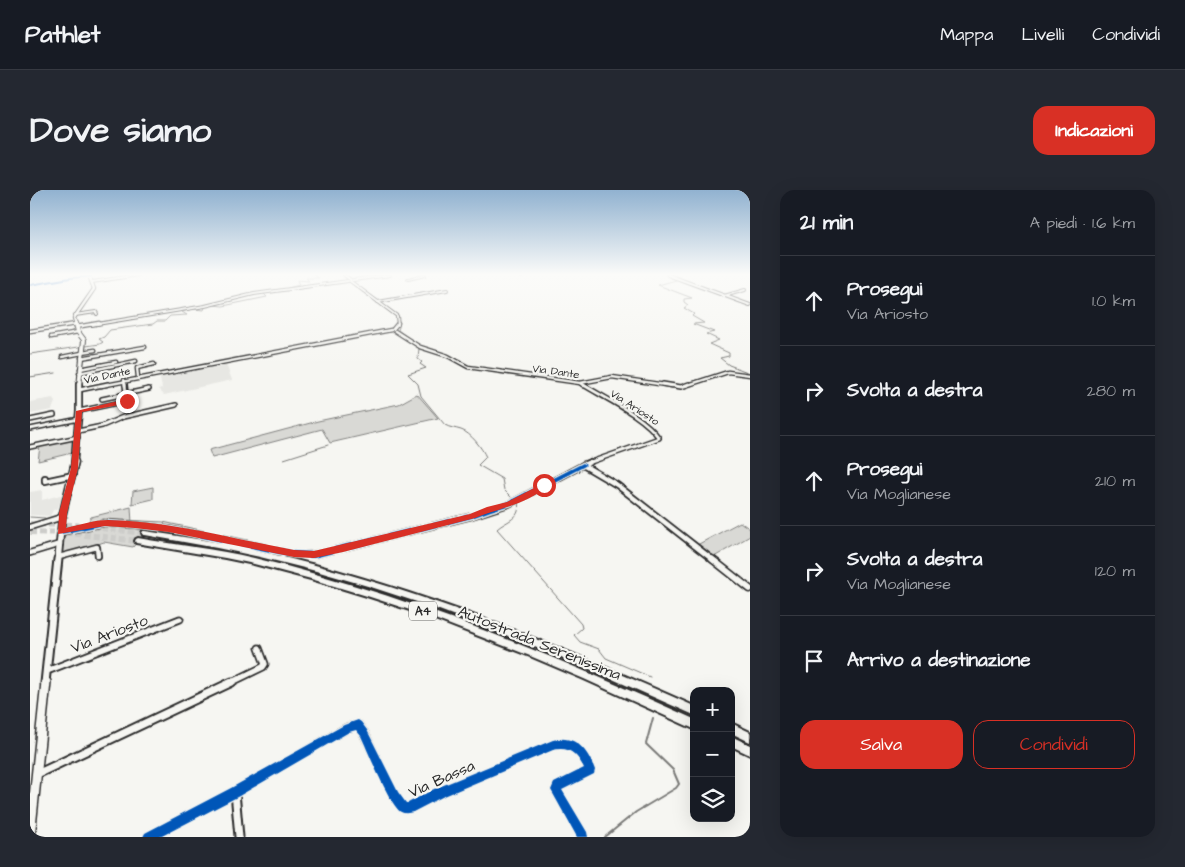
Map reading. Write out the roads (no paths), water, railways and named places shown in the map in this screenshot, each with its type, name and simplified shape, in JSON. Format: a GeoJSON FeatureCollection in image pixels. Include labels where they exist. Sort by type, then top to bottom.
{"type":"FeatureCollection","features":[{"type":"Feature","properties":{"kind":"highway","name":"Autostrada Serenissima"},"geometry":{"type":"LineString","coordinates":[[145,533],[260,554],[414,597],[518,636],[690,709]]}},
{"type":"Feature","properties":{"kind":"highway","name":"Autostrada Serenissima"},"geometry":{"type":"LineString","coordinates":[[138,541],[253,561],[406,605],[517,647],[636,697],[690,722]]}},
{"type":"Feature","properties":{"kind":"highway"},"geometry":{"type":"LineString","coordinates":[[735,730],[750,736]]}},
{"type":"Feature","properties":{"kind":"highway"},"geometry":{"type":"LineString","coordinates":[[735,743],[750,750]]}},
{"type":"Feature","properties":{"kind":"main road"},"geometry":{"type":"LineString","coordinates":[[30,837],[62,517],[73,474],[78,437],[79,371],[84,340],[78,332],[74,318],[82,305]]}},
{"type":"Feature","properties":{"kind":"street"},"geometry":{"type":"LineString","coordinates":[[30,331],[76,326],[208,305]]}},
{"type":"Feature","properties":{"kind":"street"},"geometry":{"type":"LineString","coordinates":[[382,305],[397,316],[399,321],[393,330]]}},
{"type":"Feature","properties":{"kind":"street"},"geometry":{"type":"LineString","coordinates":[[75,315],[96,312],[97,314]]}},
{"type":"Feature","properties":{"kind":"street","name":"Via Dante"},"geometry":{"type":"LineString","coordinates":[[80,390],[138,377],[393,330],[420,346],[448,356],[468,367],[580,383],[612,377],[681,387],[728,372],[750,375]]}},
{"type":"Feature","properties":{"kind":"street"},"geometry":{"type":"LineString","coordinates":[[50,337],[78,332]]}},
{"type":"Feature","properties":{"kind":"street"},"geometry":{"type":"LineString","coordinates":[[127,343],[129,350]]}},
{"type":"Feature","properties":{"kind":"street"},"geometry":{"type":"LineString","coordinates":[[62,356],[145,347]]}},
{"type":"Feature","properties":{"kind":"street"},"geometry":{"type":"LineString","coordinates":[[82,355],[95,350]]}},
{"type":"Feature","properties":{"kind":"street"},"geometry":{"type":"LineString","coordinates":[[79,371],[136,361]]}},
{"type":"Feature","properties":{"kind":"street"},"geometry":{"type":"LineString","coordinates":[[79,371],[116,362]]}},
{"type":"Feature","properties":{"kind":"street","name":"Via Dante"},"geometry":{"type":"LineString","coordinates":[[138,377],[136,368],[154,364]]}},
{"type":"Feature","properties":{"kind":"street"},"geometry":{"type":"LineString","coordinates":[[124,380],[126,394]]}},
{"type":"Feature","properties":{"kind":"street","name":"Via Ariosto"},"geometry":{"type":"LineString","coordinates":[[61,532],[105,523],[135,525],[169,529],[294,554],[322,554],[472,516],[490,508],[509,504],[598,458],[659,438],[655,432],[626,411],[580,383]]}},
{"type":"Feature","properties":{"kind":"street"},"geometry":{"type":"LineString","coordinates":[[102,399],[149,389]]}},
{"type":"Feature","properties":{"kind":"street"},"geometry":{"type":"LineString","coordinates":[[79,411],[127,401]]}},
{"type":"Feature","properties":{"kind":"street"},"geometry":{"type":"LineString","coordinates":[[78,431],[169,409],[176,405]]}},
{"type":"Feature","properties":{"kind":"street"},"geometry":{"type":"LineString","coordinates":[[30,420],[54,415]]}},
{"type":"Feature","properties":{"kind":"street"},"geometry":{"type":"LineString","coordinates":[[40,427],[42,418]]}},
{"type":"Feature","properties":{"kind":"street"},"geometry":{"type":"LineString","coordinates":[[30,429],[79,419]]}},
{"type":"Feature","properties":{"kind":"street"},"geometry":{"type":"LineString","coordinates":[[30,447],[78,437]]}},
{"type":"Feature","properties":{"kind":"street"},"geometry":{"type":"LineString","coordinates":[[583,465],[617,485],[750,590]]}},
{"type":"Feature","properties":{"kind":"street"},"geometry":{"type":"LineString","coordinates":[[45,478],[45,481],[73,474]]}},
{"type":"Feature","properties":{"kind":"street"},"geometry":{"type":"LineString","coordinates":[[30,527],[62,517]]}},
{"type":"Feature","properties":{"kind":"street"},"geometry":{"type":"LineString","coordinates":[[30,553],[60,544]]}},
{"type":"Feature","properties":{"kind":"street"},"geometry":{"type":"LineString","coordinates":[[59,557],[97,547],[98,556]]}},
{"type":"Feature","properties":{"kind":"street","name":"Via Ariosto"},"geometry":{"type":"LineString","coordinates":[[47,671],[180,619]]}},
{"type":"Feature","properties":{"kind":"street"},"geometry":{"type":"LineString","coordinates":[[37,774],[263,667],[265,662],[259,652],[259,648]]}},
{"type":"Feature","properties":{"kind":"street","name":"Via Bassa"},"geometry":{"type":"LineString","coordinates":[[149,837],[235,792],[353,725],[358,725],[364,733],[394,796],[404,808],[409,808],[472,778],[553,745],[565,742],[575,749],[590,770],[558,787],[556,790],[583,836]]}},
{"type":"Feature","properties":{"kind":"street"},"geometry":{"type":"LineString","coordinates":[[235,792],[239,837]]}},
{"type":"Feature","properties":{"kind":"waterway"},"geometry":{"type":"LineString","coordinates":[[214,305],[227,305]]}},
{"type":"Feature","properties":{"kind":"waterway"},"geometry":{"type":"LineString","coordinates":[[688,305],[684,308],[694,314],[692,316],[704,323],[693,324],[714,332],[706,334],[719,340],[709,344],[729,353],[729,356],[720,358],[729,365],[750,373]]}},
{"type":"Feature","properties":{"kind":"waterway"},"geometry":{"type":"LineString","coordinates":[[30,354],[100,344],[103,342],[99,339],[104,337],[110,330],[153,324],[157,321],[165,321],[170,316],[187,315],[182,312],[192,309],[204,310],[205,307]]}},
{"type":"Feature","properties":{"kind":"waterway"},"geometry":{"type":"LineString","coordinates":[[399,327],[398,330],[414,342]]}},
{"type":"Feature","properties":{"kind":"waterway"},"geometry":{"type":"LineString","coordinates":[[419,348],[418,359],[422,362],[420,364],[426,368],[408,374],[418,384],[421,396],[445,425],[469,434],[476,441],[486,457],[478,465],[502,479],[504,490],[511,497]]}},
{"type":"Feature","properties":{"kind":"waterway"},"geometry":{"type":"LineString","coordinates":[[30,377],[56,373]]}},
{"type":"Feature","properties":{"kind":"waterway"},"geometry":{"type":"LineString","coordinates":[[284,459],[328,445]]}},
{"type":"Feature","properties":{"kind":"waterway"},"geometry":{"type":"LineString","coordinates":[[518,502],[519,508],[516,516],[497,529],[581,624],[582,628],[574,635],[580,642],[599,649],[606,658],[650,677]]}},
{"type":"Feature","properties":{"kind":"waterway"},"geometry":{"type":"LineString","coordinates":[[30,517],[45,518]]}},
{"type":"Feature","properties":{"kind":"waterway"},"geometry":{"type":"LineString","coordinates":[[102,519],[163,522],[266,544]]}},
{"type":"Feature","properties":{"kind":"waterway"},"geometry":{"type":"LineString","coordinates":[[299,551],[327,550]]}},
{"type":"Feature","properties":{"kind":"waterway"},"geometry":{"type":"LineString","coordinates":[[605,837],[636,812],[676,788],[679,784],[673,770],[646,744],[653,718]]}},
{"type":"Feature","properties":{"kind":"tunnel"},"geometry":{"type":"LineString","coordinates":[[30,524],[74,525],[145,533]]}},
{"type":"Feature","properties":{"kind":"tunnel"},"geometry":{"type":"LineString","coordinates":[[30,532],[69,533],[138,541]]}}]}
